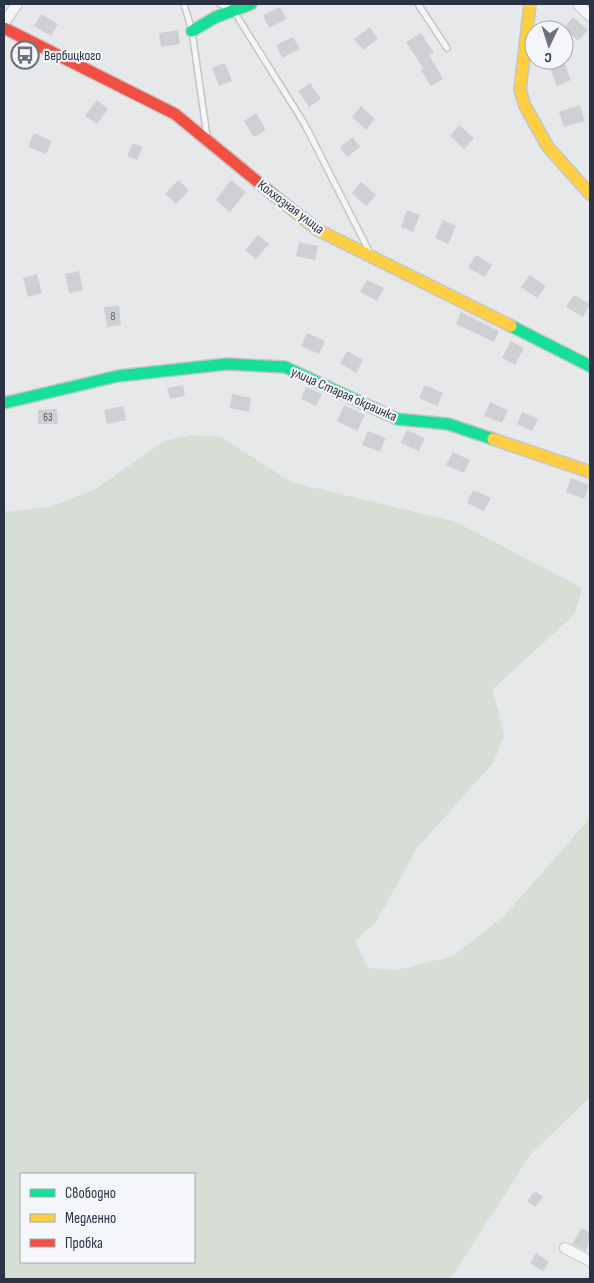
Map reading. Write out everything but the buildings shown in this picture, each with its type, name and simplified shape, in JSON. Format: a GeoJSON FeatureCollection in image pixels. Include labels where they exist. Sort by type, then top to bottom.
{"type":"FeatureCollection","features":[{"type":"Feature","properties":{"kind":"street"},"geometry":{"type":"LineString","coordinates":[[4,23],[17,4]]}},
{"type":"Feature","properties":{"kind":"street"},"geometry":{"type":"LineString","coordinates":[[192,30],[216,17],[251,4]]}},
{"type":"Feature","properties":{"kind":"street"},"geometry":{"type":"LineString","coordinates":[[530,4],[520,90],[526,106],[548,146],[590,194]]}},
{"type":"Feature","properties":{"kind":"street"},"geometry":{"type":"LineString","coordinates":[[578,4],[590,16]]}},
{"type":"Feature","properties":{"kind":"street","name":"Колхозная улица"},"geometry":{"type":"LineString","coordinates":[[4,28],[175,114],[318,230],[590,366]]}},
{"type":"Feature","properties":{"kind":"street","name":"улица Старая окраинка"},"geometry":{"type":"LineString","coordinates":[[4,403],[118,376],[227,364],[285,367],[397,419],[448,424],[590,472]]}},
{"type":"Feature","properties":{"kind":"street"},"geometry":{"type":"LineString","coordinates":[[565,1248],[590,1261]]}},
{"type":"Feature","properties":{"kind":"lane"},"geometry":{"type":"LineString","coordinates":[[184,4],[192,30],[208,141]]}},
{"type":"Feature","properties":{"kind":"lane"},"geometry":{"type":"LineString","coordinates":[[220,4],[234,10],[304,123],[372,256]]}},
{"type":"Feature","properties":{"kind":"lane"},"geometry":{"type":"LineString","coordinates":[[418,4],[446,48]]}},
{"type":"Feature","properties":{"kind":"shaded area"},"geometry":{"type":"Polygon","coordinates":[[[192,435],[221,437],[291,482],[456,522],[582,588],[575,614],[493,689],[504,737],[493,763],[417,848],[376,922],[355,941],[368,968],[397,970],[453,956],[504,916],[590,818],[589,1098],[530,1155],[453,1275],[447,1279],[4,1279],[4,512],[49,507],[94,490],[164,441],[192,435]]]}},
{"type":"Feature","properties":{"kind":"traffic: fast"},"geometry":{"type":"LineString","coordinates":[[192,31],[216,17],[251,4]]}},
{"type":"Feature","properties":{"kind":"traffic: fast"},"geometry":{"type":"LineString","coordinates":[[511,326],[590,366]]}},
{"type":"Feature","properties":{"kind":"traffic: fast"},"geometry":{"type":"LineString","coordinates":[[4,403],[118,376],[227,364],[285,367],[397,419],[448,424],[493,439]]}},
{"type":"Feature","properties":{"kind":"traffic: slow"},"geometry":{"type":"LineString","coordinates":[[530,4],[520,90],[525,106],[548,147],[590,194]]}},
{"type":"Feature","properties":{"kind":"traffic: slow"},"geometry":{"type":"LineString","coordinates":[[275,196],[318,230],[511,326]]}},
{"type":"Feature","properties":{"kind":"traffic: slow"},"geometry":{"type":"LineString","coordinates":[[493,439],[590,472]]}},
{"type":"Feature","properties":{"kind":"traffic: jam"},"geometry":{"type":"LineString","coordinates":[[4,28],[175,114],[275,196]]}},
{"type":"Feature","properties":{"kind":"place","name":"Вербицкого"},"geometry":{"type":"Point","coordinates":[25,55]}}]}
